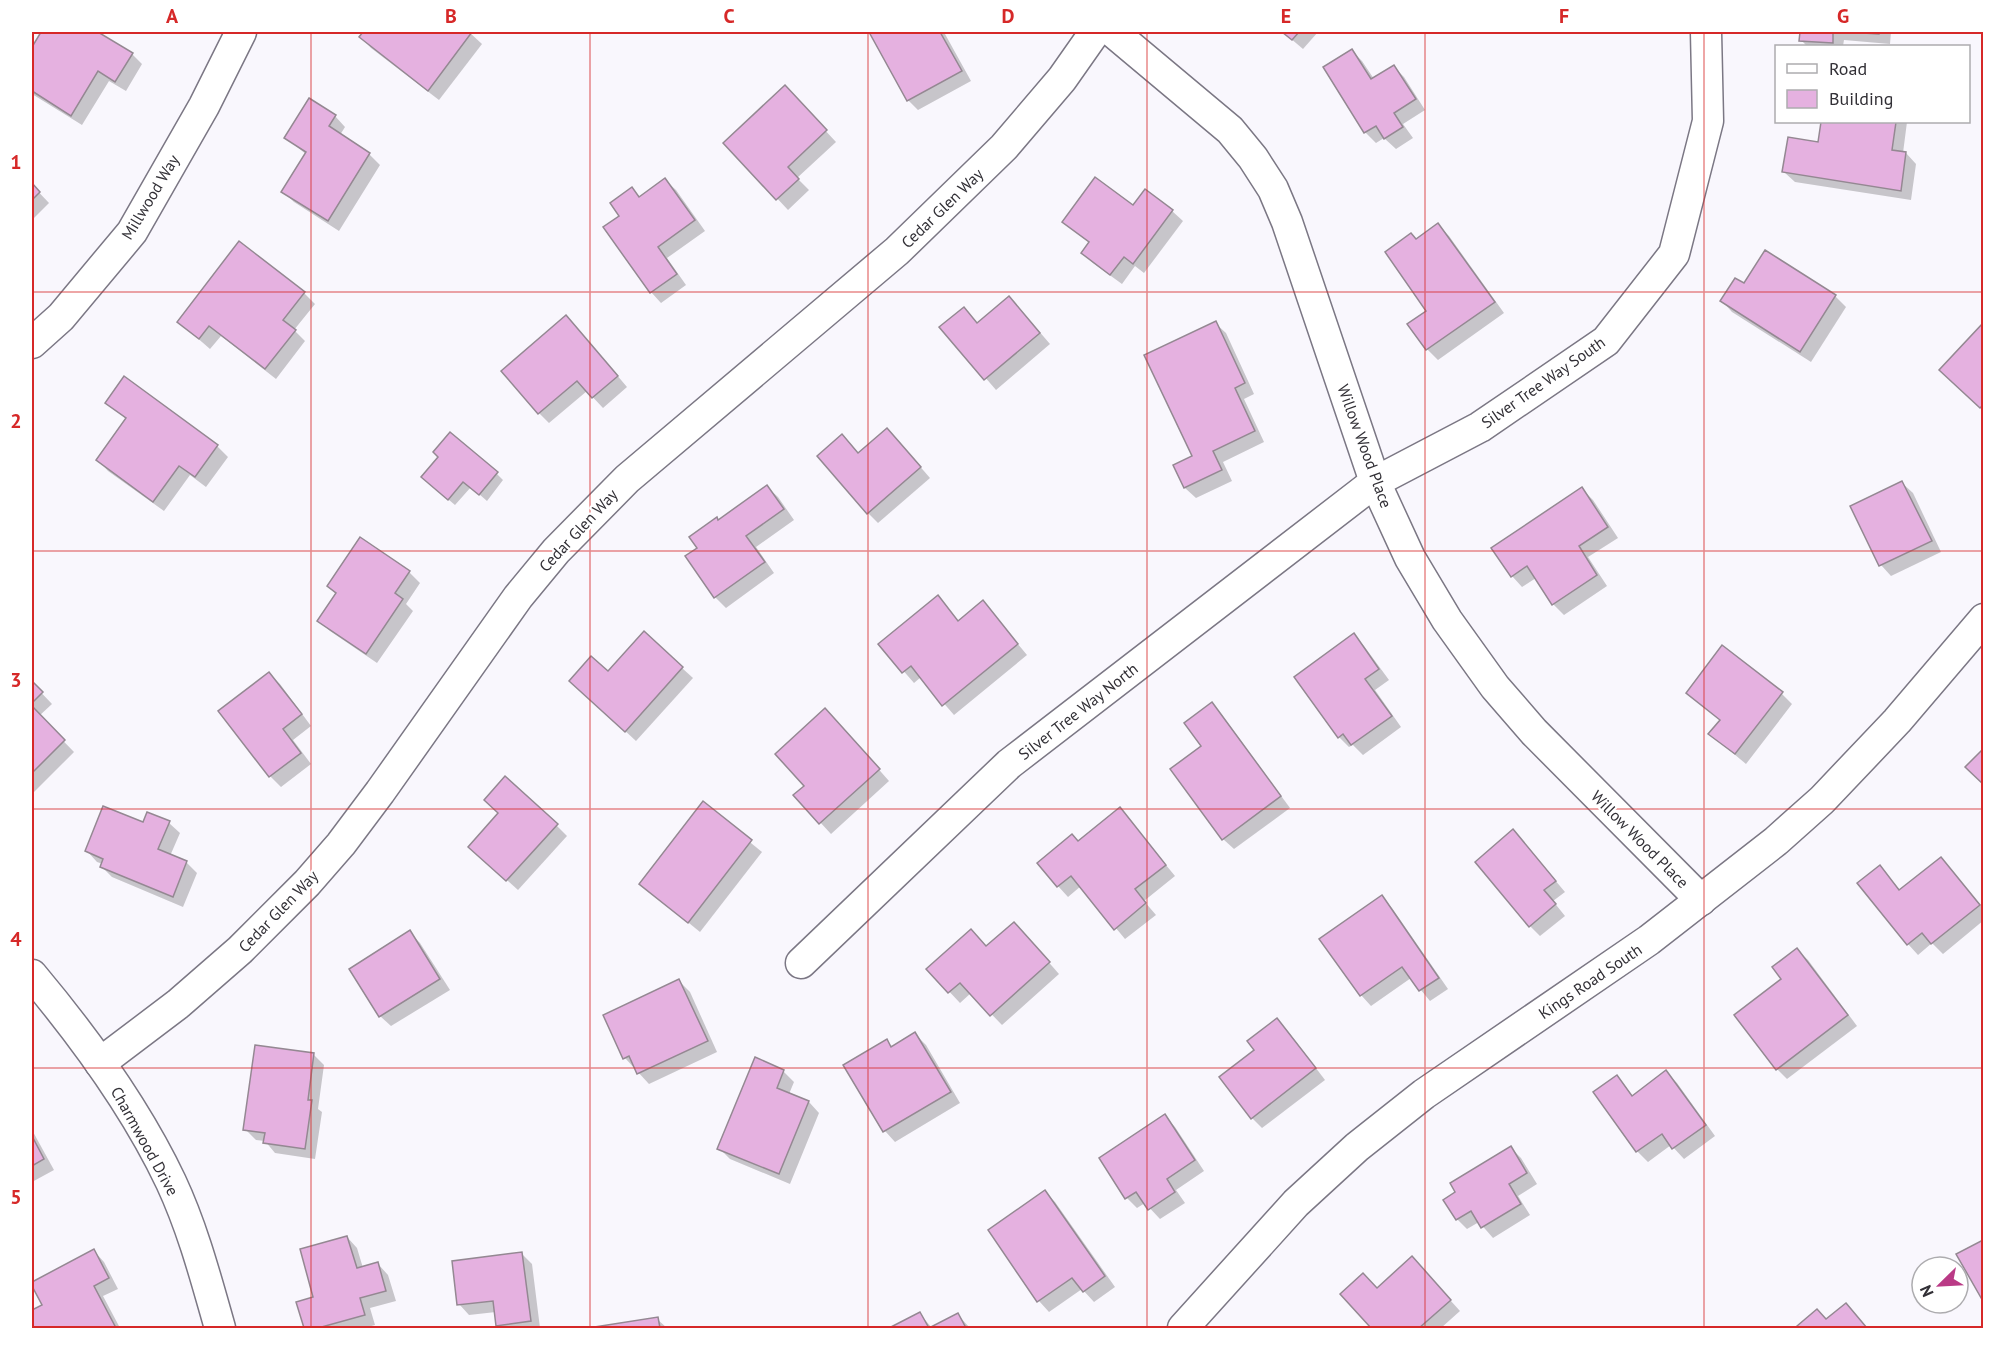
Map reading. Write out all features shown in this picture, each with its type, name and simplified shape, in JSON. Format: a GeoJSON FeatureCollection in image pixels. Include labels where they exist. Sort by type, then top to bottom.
{"type":"FeatureCollection","features":[{"type":"Feature","properties":{"kind":"street","name":"Millwood Way"},"geometry":{"type":"LineString","coordinates":[[32,343],[61,317],[132,232],[204,106],[241,32]]}},
{"type":"Feature","properties":{"kind":"street","name":"Cedar Glen Way"},"geometry":{"type":"LineString","coordinates":[[100,1063],[178,1004],[231,958],[307,883],[341,844],[518,597],[556,551],[627,479],[897,251],[1004,147],[1062,79],[1095,32]]}},
{"type":"Feature","properties":{"kind":"street","name":"Willow Wood Place"},"geometry":{"type":"LineString","coordinates":[[1113,32],[1230,130],[1253,158],[1273,189],[1287,222],[1375,482],[1416,568],[1447,620],[1494,687],[1534,732],[1701,900]]}},
{"type":"Feature","properties":{"kind":"street","name":"Silver Tree Way South"},"geometry":{"type":"LineString","coordinates":[[1375,482],[1480,427],[1606,340],[1674,254],[1708,121],[1706,32]]}},
{"type":"Feature","properties":{"kind":"street","name":"Silver Tree Way North"},"geometry":{"type":"LineString","coordinates":[[801,963],[1009,764],[1375,482]]}},
{"type":"Feature","properties":{"kind":"street","name":"Kings Road South"},"geometry":{"type":"LineString","coordinates":[[1183,1329],[1296,1203],[1357,1147],[1424,1094],[1649,940],[1776,841],[1822,800],[1897,722],[1983,619]]}},
{"type":"Feature","properties":{"kind":"street","name":"Charmwood Drive"},"geometry":{"type":"LineString","coordinates":[[32,975],[100,1063],[135,1118],[170,1181],[196,1244],[220,1329]]}},
{"type":"Feature","properties":{"kind":"building"},"geometry":{"type":"Polygon","coordinates":[[[41,32],[98,32],[133,53],[115,82],[98,71],[71,116],[32,91],[32,47],[41,32]]]}},
{"type":"Feature","properties":{"kind":"building"},"geometry":{"type":"Polygon","coordinates":[[[363,32],[472,32],[428,91],[359,37],[363,32]]]}},
{"type":"Feature","properties":{"kind":"building"},"geometry":{"type":"Polygon","coordinates":[[[869,32],[940,32],[962,71],[907,101],[869,32]]]}},
{"type":"Feature","properties":{"kind":"building"},"geometry":{"type":"Polygon","coordinates":[[[1282,32],[1299,32],[1292,40],[1282,32]]]}},
{"type":"Feature","properties":{"kind":"building"},"geometry":{"type":"Polygon","coordinates":[[[1800,32],[1833,32],[1833,43],[1799,41],[1800,32]]]}},
{"type":"Feature","properties":{"kind":"building"},"geometry":{"type":"Polygon","coordinates":[[[1846,32],[1880,32],[1879,34],[1846,32]]]}},
{"type":"Feature","properties":{"kind":"building"},"geometry":{"type":"Polygon","coordinates":[[[1352,49],[1371,79],[1394,65],[1416,99],[1394,113],[1403,127],[1384,139],[1376,126],[1364,133],[1323,67],[1352,49]]]}},
{"type":"Feature","properties":{"kind":"building"},"geometry":{"type":"Polygon","coordinates":[[[785,85],[827,130],[788,167],[799,179],[776,200],[723,143],[785,85]]]}},
{"type":"Feature","properties":{"kind":"building"},"geometry":{"type":"Polygon","coordinates":[[[309,98],[336,115],[329,126],[370,153],[328,221],[281,192],[306,152],[284,138],[309,98]]]}},
{"type":"Feature","properties":{"kind":"building"},"geometry":{"type":"Polygon","coordinates":[[[1821,123],[1896,123],[1892,150],[1906,152],[1901,191],[1782,172],[1788,137],[1818,142],[1821,123]]]}},
{"type":"Feature","properties":{"kind":"building"},"geometry":{"type":"Polygon","coordinates":[[[1095,177],[1133,205],[1145,189],[1173,210],[1133,264],[1124,257],[1110,275],[1081,253],[1089,242],[1062,222],[1095,177]]]}},
{"type":"Feature","properties":{"kind":"building"},"geometry":{"type":"Polygon","coordinates":[[[665,178],[695,220],[658,247],[677,274],[650,293],[603,227],[619,216],[610,203],[632,187],[639,197],[665,178]]]}},
{"type":"Feature","properties":{"kind":"building"},"geometry":{"type":"Polygon","coordinates":[[[32,183],[40,192],[32,200],[32,183]]]}},
{"type":"Feature","properties":{"kind":"building"},"geometry":{"type":"Polygon","coordinates":[[[1438,223],[1495,302],[1426,350],[1407,324],[1426,311],[1385,252],[1411,233],[1416,239],[1438,223]]]}},
{"type":"Feature","properties":{"kind":"building"},"geometry":{"type":"Polygon","coordinates":[[[239,241],[305,292],[283,320],[296,330],[265,369],[209,326],[199,339],[177,322],[239,241]]]}},
{"type":"Feature","properties":{"kind":"building"},"geometry":{"type":"Polygon","coordinates":[[[1765,250],[1836,295],[1800,352],[1720,301],[1735,278],[1744,283],[1765,250]]]}},
{"type":"Feature","properties":{"kind":"building"},"geometry":{"type":"Polygon","coordinates":[[[1009,296],[1040,333],[984,380],[939,327],[964,307],[977,323],[1009,296]]]}},
{"type":"Feature","properties":{"kind":"building"},"geometry":{"type":"Polygon","coordinates":[[[566,315],[618,376],[592,398],[577,381],[538,414],[501,371],[566,315]]]}},
{"type":"Feature","properties":{"kind":"building"},"geometry":{"type":"Polygon","coordinates":[[[1216,321],[1245,383],[1235,388],[1255,431],[1213,451],[1222,470],[1184,488],[1173,465],[1192,456],[1144,355],[1216,321]]]}},
{"type":"Feature","properties":{"kind":"building"},"geometry":{"type":"Polygon","coordinates":[[[1984,322],[1984,404],[1980,408],[1939,370],[1984,322]]]}},
{"type":"Feature","properties":{"kind":"building"},"geometry":{"type":"Polygon","coordinates":[[[124,376],[218,445],[195,477],[179,466],[153,502],[96,460],[126,418],[105,403],[124,376]]]}},
{"type":"Feature","properties":{"kind":"building"},"geometry":{"type":"Polygon","coordinates":[[[887,428],[921,467],[867,514],[817,456],[842,434],[858,453],[887,428]]]}},
{"type":"Feature","properties":{"kind":"building"},"geometry":{"type":"Polygon","coordinates":[[[450,432],[498,472],[479,495],[463,482],[448,500],[421,477],[438,457],[433,452],[450,432]]]}},
{"type":"Feature","properties":{"kind":"building"},"geometry":{"type":"Polygon","coordinates":[[[1902,481],[1932,541],[1879,566],[1850,506],[1902,481]]]}},
{"type":"Feature","properties":{"kind":"building"},"geometry":{"type":"Polygon","coordinates":[[[767,485],[784,509],[746,536],[765,562],[714,598],[685,556],[697,548],[689,537],[717,517],[718,520],[767,485]]]}},
{"type":"Feature","properties":{"kind":"building"},"geometry":{"type":"Polygon","coordinates":[[[1582,487],[1608,527],[1579,546],[1597,575],[1552,605],[1527,566],[1511,577],[1491,548],[1582,487]]]}},
{"type":"Feature","properties":{"kind":"building"},"geometry":{"type":"Polygon","coordinates":[[[360,537],[410,571],[395,593],[403,599],[366,654],[317,621],[336,593],[327,586],[360,537]]]}},
{"type":"Feature","properties":{"kind":"building"},"geometry":{"type":"Polygon","coordinates":[[[938,595],[958,621],[983,600],[1018,644],[942,706],[911,666],[902,673],[878,644],[938,595]]]}},
{"type":"Feature","properties":{"kind":"building"},"geometry":{"type":"Polygon","coordinates":[[[644,631],[683,667],[625,732],[569,681],[591,656],[608,671],[644,631]]]}},
{"type":"Feature","properties":{"kind":"building"},"geometry":{"type":"Polygon","coordinates":[[[1354,633],[1379,669],[1365,679],[1392,716],[1351,745],[1343,734],[1338,738],[1294,677],[1354,633]]]}},
{"type":"Feature","properties":{"kind":"building"},"geometry":{"type":"Polygon","coordinates":[[[1722,645],[1783,692],[1735,754],[1708,734],[1720,720],[1686,693],[1722,645]]]}},
{"type":"Feature","properties":{"kind":"building"},"geometry":{"type":"Polygon","coordinates":[[[269,672],[302,714],[283,729],[301,753],[269,777],[218,711],[269,672]]]}},
{"type":"Feature","properties":{"kind":"building"},"geometry":{"type":"Polygon","coordinates":[[[32,681],[43,692],[32,703],[32,681]]]}},
{"type":"Feature","properties":{"kind":"building"},"geometry":{"type":"Polygon","coordinates":[[[1212,702],[1281,796],[1222,840],[1170,769],[1201,746],[1184,723],[1212,702]]]}},
{"type":"Feature","properties":{"kind":"building"},"geometry":{"type":"Polygon","coordinates":[[[32,706],[65,740],[32,773],[32,706]]]}},
{"type":"Feature","properties":{"kind":"building"},"geometry":{"type":"Polygon","coordinates":[[[825,708],[880,769],[819,824],[793,795],[804,786],[775,754],[825,708]]]}},
{"type":"Feature","properties":{"kind":"building"},"geometry":{"type":"Polygon","coordinates":[[[1984,748],[1984,785],[1965,767],[1984,748]]]}},
{"type":"Feature","properties":{"kind":"building"},"geometry":{"type":"Polygon","coordinates":[[[505,776],[558,824],[506,881],[468,847],[498,813],[484,800],[505,776]]]}},
{"type":"Feature","properties":{"kind":"building"},"geometry":{"type":"Polygon","coordinates":[[[703,801],[752,840],[688,923],[639,884],[703,801]]]}},
{"type":"Feature","properties":{"kind":"building"},"geometry":{"type":"Polygon","coordinates":[[[103,806],[143,822],[147,812],[170,821],[158,849],[187,861],[173,897],[100,867],[103,859],[85,851],[103,806]]]}},
{"type":"Feature","properties":{"kind":"building"},"geometry":{"type":"Polygon","coordinates":[[[1120,807],[1166,865],[1135,889],[1146,903],[1114,930],[1071,876],[1057,887],[1037,863],[1072,834],[1078,841],[1120,807]]]}},
{"type":"Feature","properties":{"kind":"building"},"geometry":{"type":"Polygon","coordinates":[[[1513,829],[1556,881],[1544,890],[1556,904],[1529,927],[1475,862],[1513,829]]]}},
{"type":"Feature","properties":{"kind":"building"},"geometry":{"type":"Polygon","coordinates":[[[1941,857],[1980,905],[1931,944],[1922,933],[1907,945],[1857,883],[1880,865],[1899,890],[1941,857]]]}},
{"type":"Feature","properties":{"kind":"building"},"geometry":{"type":"Polygon","coordinates":[[[1382,895],[1439,978],[1419,991],[1402,967],[1360,996],[1319,939],[1382,895]]]}},
{"type":"Feature","properties":{"kind":"building"},"geometry":{"type":"Polygon","coordinates":[[[1014,922],[1050,962],[990,1016],[960,983],[948,993],[926,969],[971,929],[986,946],[1014,922]]]}},
{"type":"Feature","properties":{"kind":"building"},"geometry":{"type":"Polygon","coordinates":[[[410,930],[440,979],[379,1017],[349,969],[410,930]]]}},
{"type":"Feature","properties":{"kind":"building"},"geometry":{"type":"Polygon","coordinates":[[[1797,948],[1848,1015],[1776,1070],[1734,1015],[1781,979],[1772,967],[1797,948]]]}},
{"type":"Feature","properties":{"kind":"building"},"geometry":{"type":"Polygon","coordinates":[[[679,979],[708,1041],[637,1074],[629,1056],[623,1059],[603,1015],[679,979]]]}},
{"type":"Feature","properties":{"kind":"building"},"geometry":{"type":"Polygon","coordinates":[[[1277,1018],[1316,1068],[1251,1119],[1219,1077],[1254,1050],[1247,1041],[1277,1018]]]}},
{"type":"Feature","properties":{"kind":"building"},"geometry":{"type":"Polygon","coordinates":[[[915,1032],[951,1092],[883,1132],[843,1065],[887,1039],[891,1047],[915,1032]]]}},
{"type":"Feature","properties":{"kind":"building"},"geometry":{"type":"Polygon","coordinates":[[[255,1045],[314,1053],[308,1100],[312,1100],[305,1149],[263,1143],[265,1133],[243,1130],[255,1045]]]}},
{"type":"Feature","properties":{"kind":"building"},"geometry":{"type":"Polygon","coordinates":[[[755,1057],[784,1070],[777,1088],[809,1101],[779,1174],[717,1149],[755,1057]]]}},
{"type":"Feature","properties":{"kind":"building"},"geometry":{"type":"Polygon","coordinates":[[[1666,1070],[1706,1125],[1672,1149],[1662,1134],[1636,1152],[1593,1092],[1617,1075],[1632,1096],[1666,1070]]]}},
{"type":"Feature","properties":{"kind":"building"},"geometry":{"type":"Polygon","coordinates":[[[1165,1114],[1195,1160],[1167,1179],[1175,1192],[1148,1210],[1136,1192],[1125,1199],[1099,1158],[1165,1114]]]}},
{"type":"Feature","properties":{"kind":"building"},"geometry":{"type":"Polygon","coordinates":[[[32,1136],[44,1159],[32,1166],[32,1136]]]}},
{"type":"Feature","properties":{"kind":"building"},"geometry":{"type":"Polygon","coordinates":[[[1511,1146],[1527,1173],[1509,1184],[1521,1204],[1481,1228],[1471,1211],[1456,1220],[1443,1200],[1455,1192],[1450,1183],[1511,1146]]]}},
{"type":"Feature","properties":{"kind":"building"},"geometry":{"type":"Polygon","coordinates":[[[1045,1190],[1105,1276],[1083,1292],[1072,1278],[1037,1302],[988,1230],[1045,1190]]]}},
{"type":"Feature","properties":{"kind":"building"},"geometry":{"type":"Polygon","coordinates":[[[347,1236],[357,1268],[378,1262],[386,1291],[360,1298],[365,1315],[318,1328],[304,1328],[296,1302],[313,1297],[300,1249],[347,1236]]]}},
{"type":"Feature","properties":{"kind":"building"},"geometry":{"type":"Polygon","coordinates":[[[1984,1240],[1984,1303],[1970,1278],[1970,1255],[1956,1254],[1984,1240]]]}},
{"type":"Feature","properties":{"kind":"building"},"geometry":{"type":"Polygon","coordinates":[[[94,1249],[109,1278],[94,1286],[116,1328],[33,1328],[32,1310],[42,1305],[32,1282],[94,1249]]]}},
{"type":"Feature","properties":{"kind":"building"},"geometry":{"type":"Polygon","coordinates":[[[522,1252],[531,1321],[496,1326],[493,1301],[457,1305],[452,1261],[522,1252]]]}},
{"type":"Feature","properties":{"kind":"building"},"geometry":{"type":"Polygon","coordinates":[[[1412,1256],[1451,1300],[1419,1328],[1371,1328],[1340,1294],[1363,1273],[1377,1288],[1412,1256]]]}},
{"type":"Feature","properties":{"kind":"building"},"geometry":{"type":"Polygon","coordinates":[[[1846,1303],[1867,1328],[1799,1328],[1797,1326],[1817,1309],[1826,1319],[1846,1303]]]}},
{"type":"Feature","properties":{"kind":"building"},"geometry":{"type":"Polygon","coordinates":[[[920,1312],[929,1328],[889,1328],[920,1312]]]}},
{"type":"Feature","properties":{"kind":"building"},"geometry":{"type":"Polygon","coordinates":[[[958,1313],[966,1328],[929,1328],[958,1313]]]}},
{"type":"Feature","properties":{"kind":"building"},"geometry":{"type":"Polygon","coordinates":[[[658,1317],[660,1328],[588,1328],[658,1317]]]}}]}
